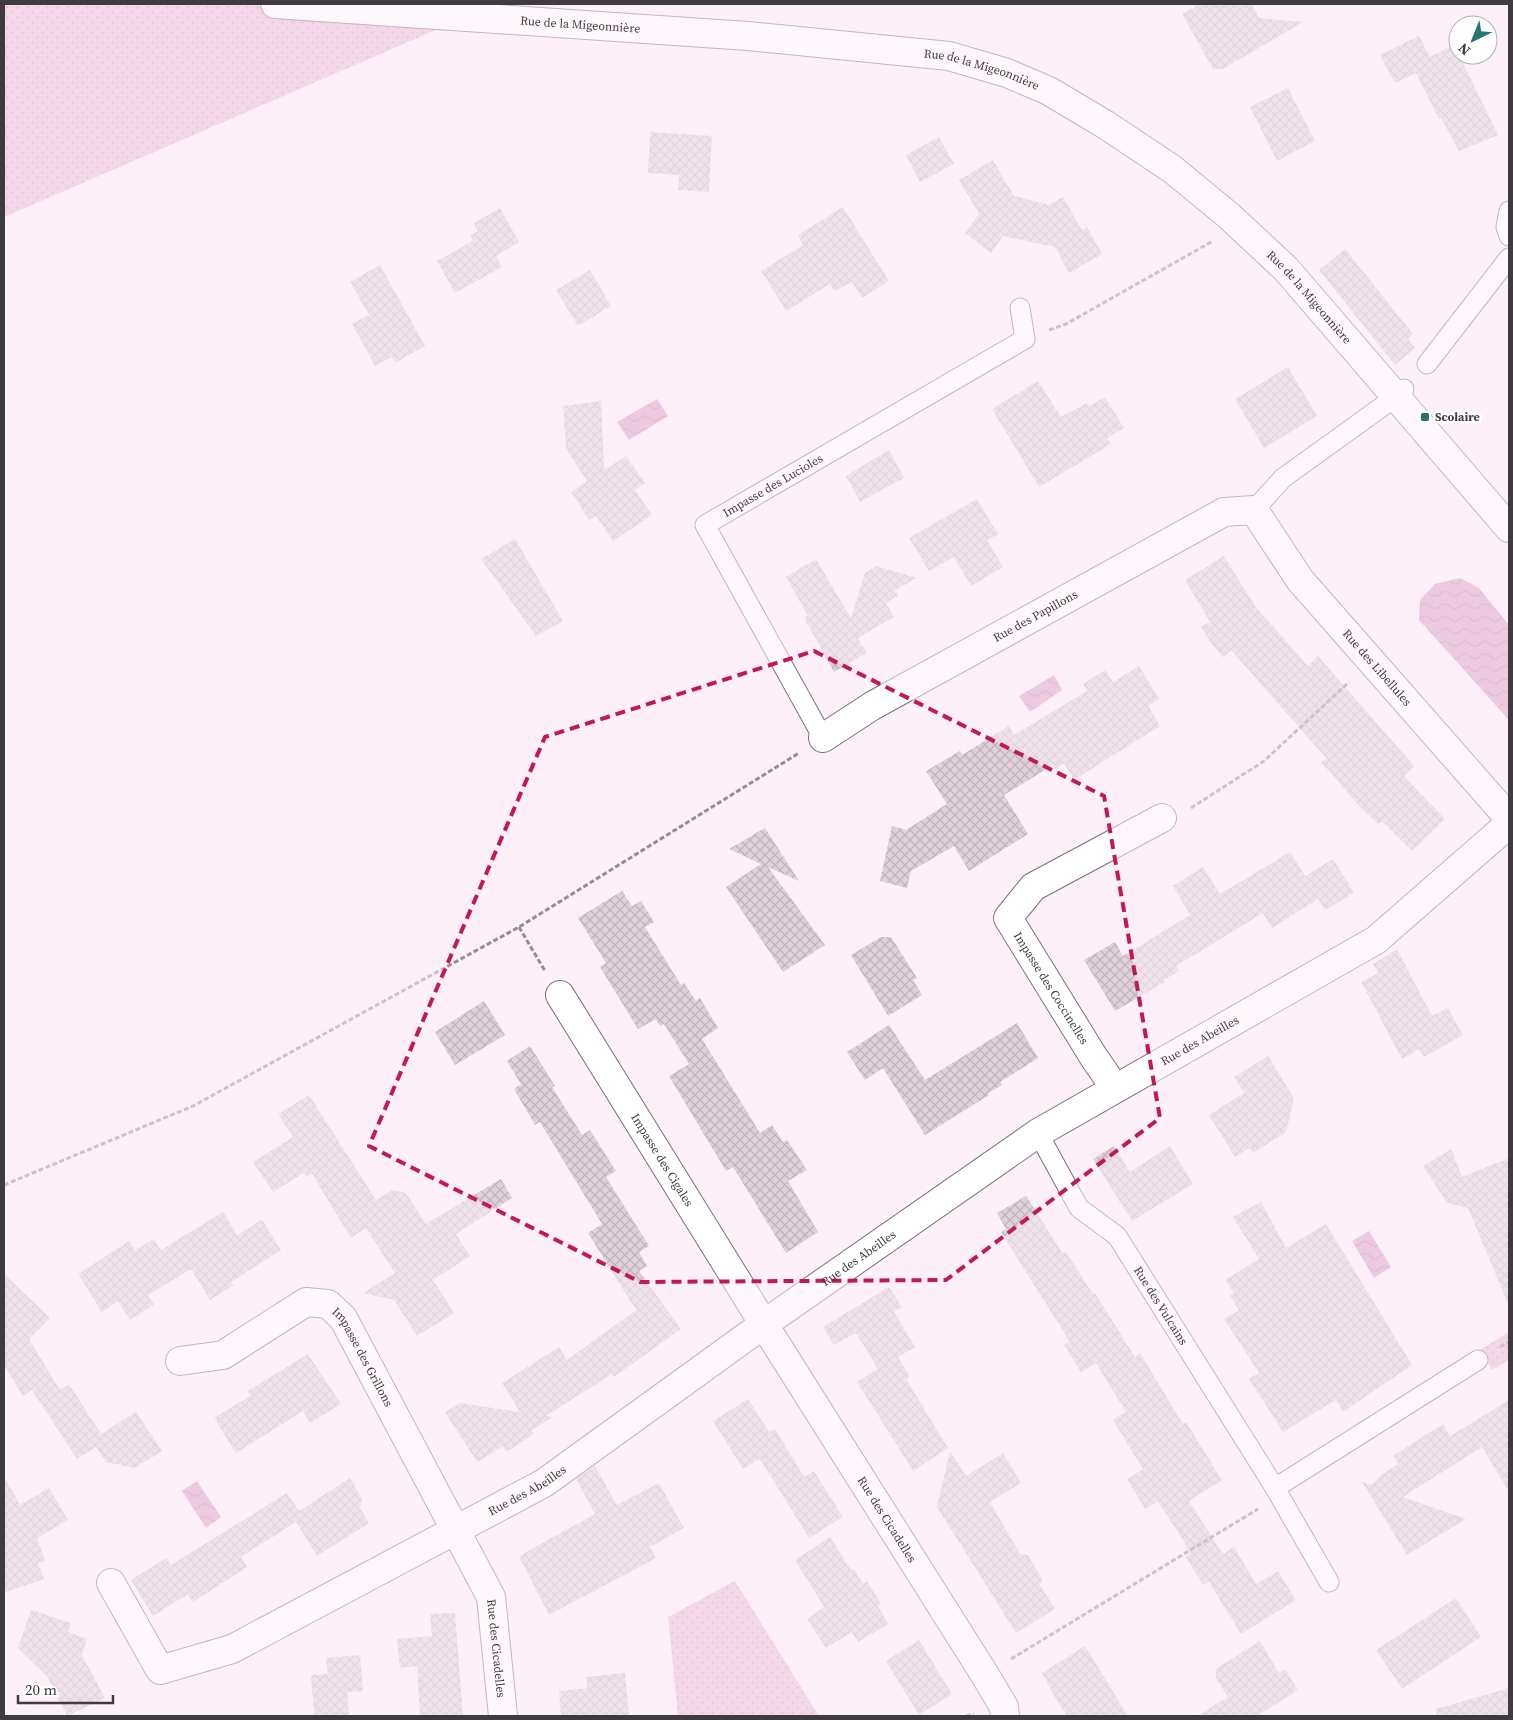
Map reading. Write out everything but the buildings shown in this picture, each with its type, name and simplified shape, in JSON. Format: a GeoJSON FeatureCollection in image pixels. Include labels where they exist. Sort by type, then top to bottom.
{"type":"FeatureCollection","features":[{"type":"Feature","properties":{"kind":"street","name":"Rue de la Migeonnière"},"geometry":{"type":"LineString","coordinates":[[275,4],[748,36],[949,56],[1007,73],[1048,91],[1090,115],[1172,169],[1238,225],[1286,269],[1400,392],[1509,528]]}},
{"type":"Feature","properties":{"kind":"street","name":"Rue des Papillons"},"geometry":{"type":"LineString","coordinates":[[823,738],[872,706],[1224,512],[1254,510]]}},
{"type":"Feature","properties":{"kind":"street","name":"Rue des Libellules"},"geometry":{"type":"LineString","coordinates":[[1254,510],[1300,580],[1509,818]]}},
{"type":"Feature","properties":{"kind":"street","name":"Impasse des Coccinelles"},"geometry":{"type":"LineString","coordinates":[[1115,1088],[1093,1056],[1008,918],[1033,887],[1162,818]]}},
{"type":"Feature","properties":{"kind":"street","name":"Rue des Abeilles"},"geometry":{"type":"LineString","coordinates":[[110,1583],[160,1670],[188,1660],[232,1649],[544,1483],[764,1324],[1038,1133],[1376,940],[1509,824]]}},
{"type":"Feature","properties":{"kind":"street","name":"Impasse des Cigales"},"geometry":{"type":"LineString","coordinates":[[560,995],[764,1324]]}},
{"type":"Feature","properties":{"kind":"street","name":"Impasse des Grillons"},"geometry":{"type":"LineString","coordinates":[[180,1361],[222,1355],[306,1302],[328,1304],[343,1318],[457,1530]]}},
{"type":"Feature","properties":{"kind":"street","name":"Rue des Cicadelles"},"geometry":{"type":"LineString","coordinates":[[764,1324],[985,1675],[1004,1708],[1006,1716]]}},
{"type":"Feature","properties":{"kind":"street","name":"Rue des Cicadelles"},"geometry":{"type":"LineString","coordinates":[[457,1530],[491,1597],[503,1716]]}},
{"type":"Feature","properties":{"kind":"lane"},"geometry":{"type":"LineString","coordinates":[[1509,211],[1506,228],[1509,236]]}},
{"type":"Feature","properties":{"kind":"lane"},"geometry":{"type":"LineString","coordinates":[[1427,364],[1509,258]]}},
{"type":"Feature","properties":{"kind":"lane"},"geometry":{"type":"LineString","coordinates":[[1020,308],[1025,339]]}},
{"type":"Feature","properties":{"kind":"lane","name":"Impasse des Lucioles"},"geometry":{"type":"LineString","coordinates":[[823,738],[706,525],[1025,339]]}},
{"type":"Feature","properties":{"kind":"lane"},"geometry":{"type":"LineString","coordinates":[[1254,510],[1283,478],[1400,392]]}},
{"type":"Feature","properties":{"kind":"lane","name":"Rue des Vulcains"},"geometry":{"type":"LineString","coordinates":[[1038,1133],[1079,1208],[1117,1236],[1276,1492],[1329,1582]]}},
{"type":"Feature","properties":{"kind":"lane"},"geometry":{"type":"LineString","coordinates":[[1276,1492],[1478,1360]]}},
{"type":"Feature","properties":{"kind":"path"},"geometry":{"type":"LineString","coordinates":[[1025,339],[1066,324],[1238,225]]}},
{"type":"Feature","properties":{"kind":"path"},"geometry":{"type":"LineString","coordinates":[[1162,818],[1195,807],[1264,761],[1371,661]]}},
{"type":"Feature","properties":{"kind":"path"},"geometry":{"type":"LineString","coordinates":[[4,1185],[194,1106],[519,927],[823,738]]}},
{"type":"Feature","properties":{"kind":"path"},"geometry":{"type":"LineString","coordinates":[[519,927],[560,995]]}},
{"type":"Feature","properties":{"kind":"path"},"geometry":{"type":"LineString","coordinates":[[985,1675],[1276,1492]]}},
{"type":"Feature","properties":{"kind":"highlighted area"},"geometry":{"type":"Polygon","coordinates":[[[814,651],[1104,796],[1160,1118],[946,1280],[640,1282],[369,1146],[545,737],[814,651]]]}},
{"type":"Feature","properties":{"kind":"shaded area"},"geometry":{"type":"Polygon","coordinates":[[[4,4],[496,4],[4,217],[4,4]]]}},
{"type":"Feature","properties":{"kind":"shaded area"},"geometry":{"type":"Polygon","coordinates":[[[1509,1332],[1509,1360],[1492,1370],[1480,1350],[1509,1332]]]}},
{"type":"Feature","properties":{"kind":"shaded area"},"geometry":{"type":"Polygon","coordinates":[[[735,1581],[819,1716],[678,1716],[668,1617],[735,1581]]]}},
{"type":"Feature","properties":{"kind":"water"},"geometry":{"type":"Polygon","coordinates":[[[657,399],[668,416],[629,440],[617,422],[657,399]]]}},
{"type":"Feature","properties":{"kind":"water"},"geometry":{"type":"Polygon","coordinates":[[[1460,578],[1479,588],[1509,625],[1509,720],[1419,620],[1420,600],[1435,584],[1460,578]]]}},
{"type":"Feature","properties":{"kind":"water"},"geometry":{"type":"Polygon","coordinates":[[[1054,675],[1062,690],[1030,712],[1019,696],[1054,675]]]}},
{"type":"Feature","properties":{"kind":"water"},"geometry":{"type":"Polygon","coordinates":[[[1369,1231],[1391,1267],[1374,1278],[1352,1241],[1369,1231]]]}},
{"type":"Feature","properties":{"kind":"water"},"geometry":{"type":"Polygon","coordinates":[[[197,1481],[221,1517],[206,1528],[182,1491],[197,1481]]]}},
{"type":"Feature","properties":{"kind":"place","name":"Scolaire"},"geometry":{"type":"Point","coordinates":[1425,417]}}]}
